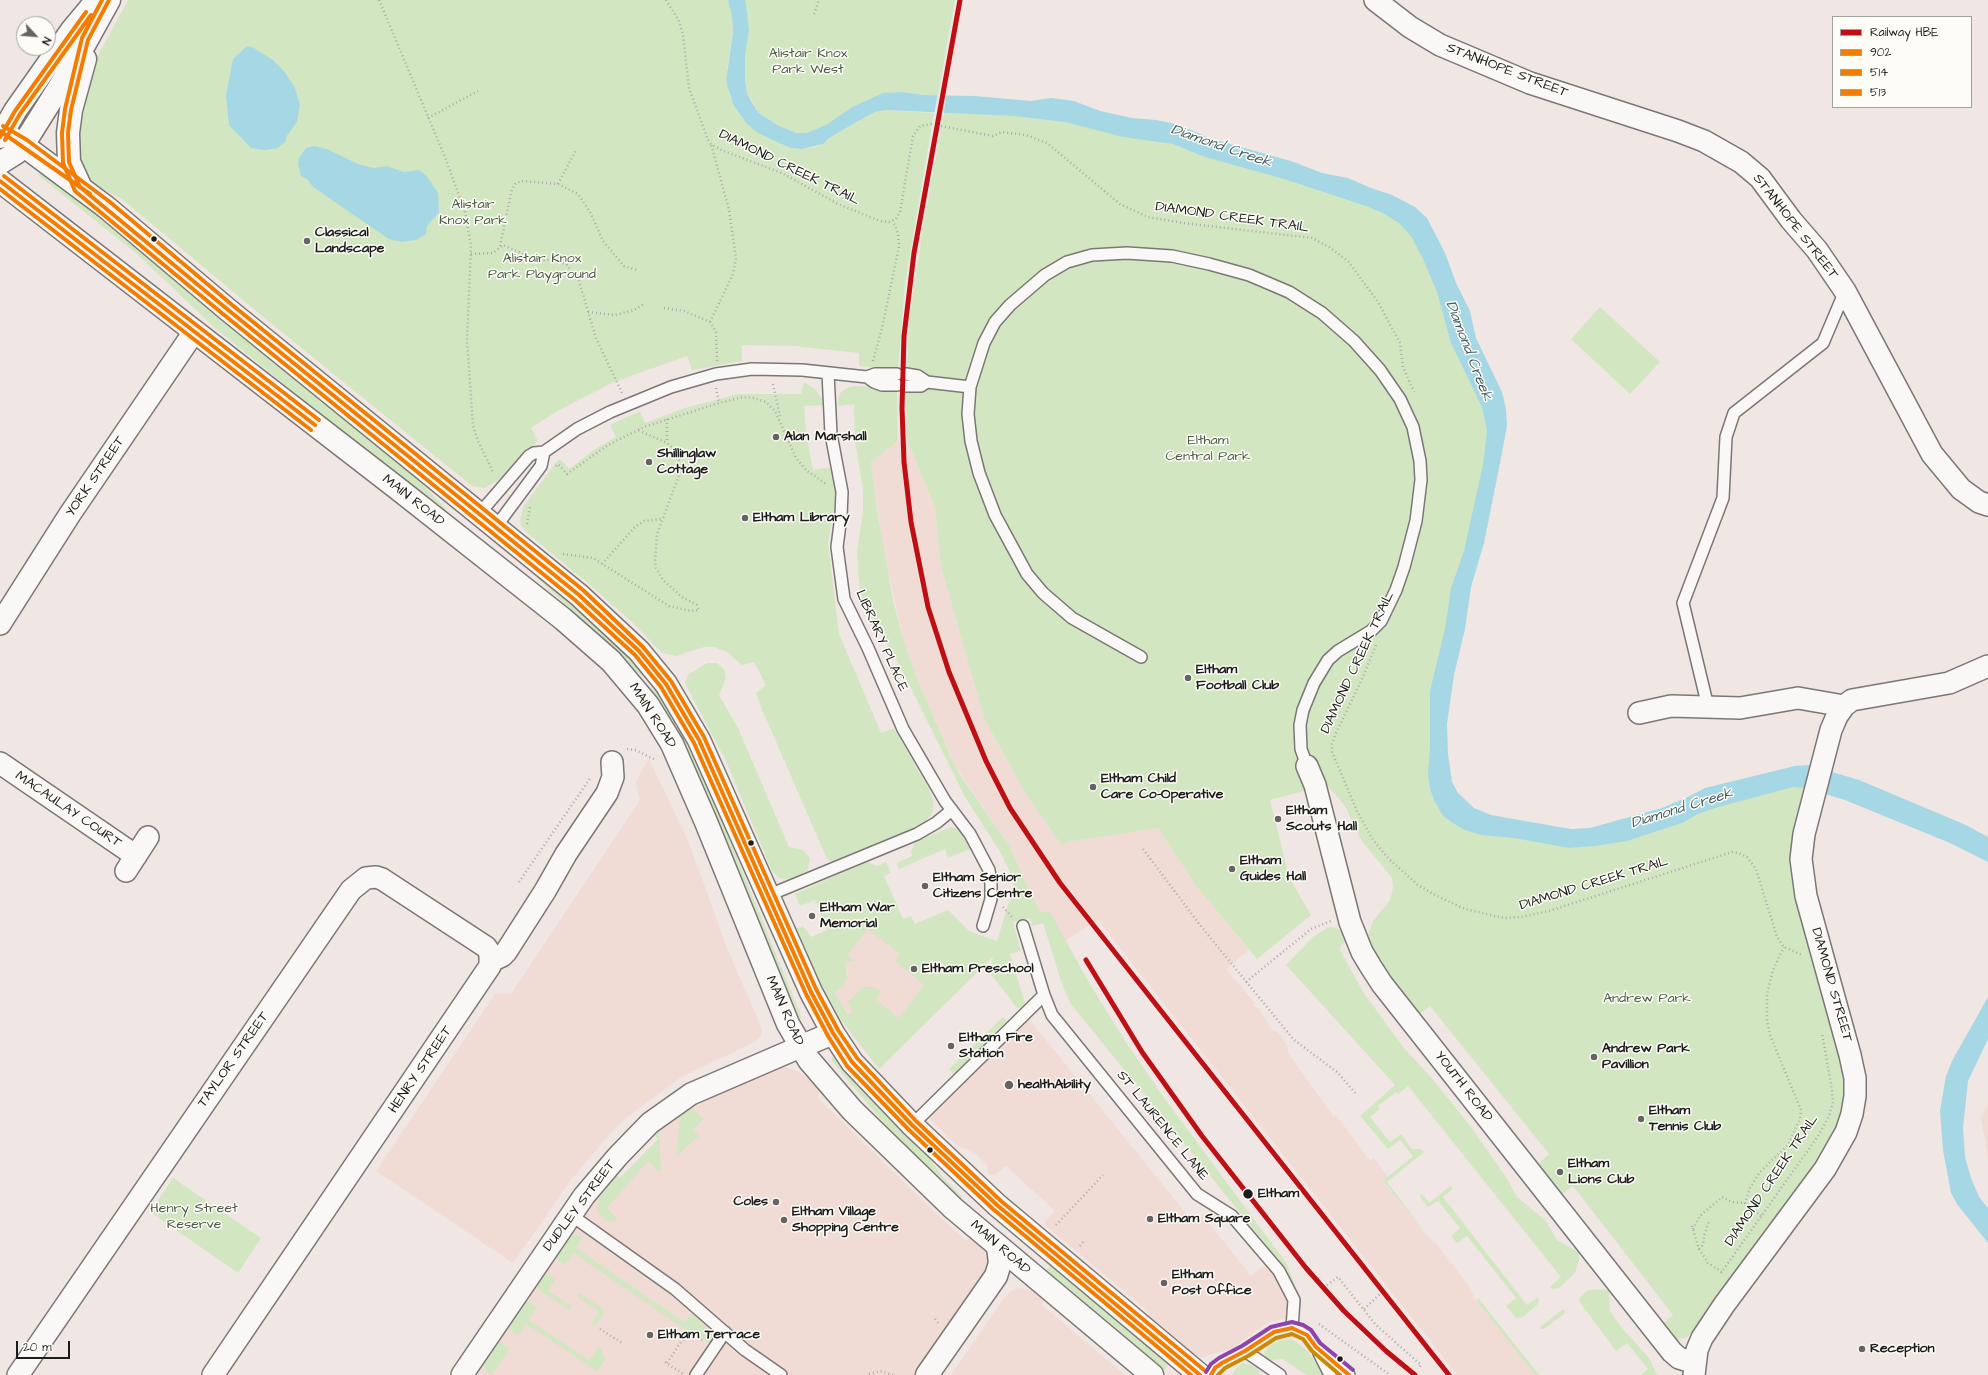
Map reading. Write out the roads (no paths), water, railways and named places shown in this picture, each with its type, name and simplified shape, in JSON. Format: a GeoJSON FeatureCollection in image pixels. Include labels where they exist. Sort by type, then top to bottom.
{"type":"FeatureCollection","features":[{"type":"Feature","properties":{"kind":"main road"},"geometry":{"type":"LineString","coordinates":[[1,134],[72,30],[96,0]]}},
{"type":"Feature","properties":{"kind":"main road"},"geometry":{"type":"LineString","coordinates":[[0,163],[16,153],[22,145],[88,40],[109,0]]}},
{"type":"Feature","properties":{"kind":"main road"},"geometry":{"type":"LineString","coordinates":[[80,187],[69,162],[68,133],[71,110],[84,62],[88,40]]}},
{"type":"Feature","properties":{"kind":"main road","name":"MAIN ROAD"},"geometry":{"type":"LineString","coordinates":[[1,134],[22,145],[80,187],[603,617],[639,651],[666,684],[699,740],[811,992],[833,1033],[861,1072],[912,1125],[1025,1230],[1200,1375]]}},
{"type":"Feature","properties":{"kind":"main road","name":"MAIN ROAD"},"geometry":{"type":"LineString","coordinates":[[0,181],[563,619],[595,646],[625,676],[656,717],[679,759],[788,1024],[800,1047],[823,1078],[852,1110],[927,1184],[1019,1265],[1152,1375]]}},
{"type":"Feature","properties":{"kind":"main road"},"geometry":{"type":"LineString","coordinates":[[469,545],[483,540],[487,521]]}},
{"type":"Feature","properties":{"kind":"main road"},"geometry":{"type":"LineString","coordinates":[[625,676],[666,684]]}},
{"type":"Feature","properties":{"kind":"main road"},"geometry":{"type":"LineString","coordinates":[[800,1047],[833,1033]]}},
{"type":"Feature","properties":{"kind":"main road"},"geometry":{"type":"LineString","coordinates":[[944,1375],[1019,1265],[1025,1248],[1025,1230]]}},
{"type":"Feature","properties":{"kind":"main road"},"geometry":{"type":"LineString","coordinates":[[927,1375],[996,1276],[1000,1262],[998,1247]]}},
{"type":"Feature","properties":{"kind":"street","name":"STANHOPE STREET"},"geometry":{"type":"LineString","coordinates":[[1375,0],[1410,27],[1440,45],[1530,83],[1678,131],[1704,141],[1741,162],[1760,178],[1791,220],[1817,250],[1845,291],[1932,454],[1961,490],[1979,502],[1988,505]]}},
{"type":"Feature","properties":{"kind":"street","name":"YORK STREET"},"geometry":{"type":"LineString","coordinates":[[0,624],[70,514],[194,332]]}},
{"type":"Feature","properties":{"kind":"street"},"geometry":{"type":"LineString","coordinates":[[1639,713],[1671,706],[1740,708],[1798,698],[1844,706],[1852,700],[1949,683],[1988,666]]}},
{"type":"Feature","properties":{"kind":"street","name":"DIAMOND STREET"},"geometry":{"type":"LineString","coordinates":[[1694,1369],[1697,1350],[1708,1329],[1825,1169],[1846,1132],[1852,1114],[1855,1084],[1850,1054],[1813,920],[1802,873],[1801,859],[1804,834],[1831,730],[1837,716],[1844,706]]}},
{"type":"Feature","properties":{"kind":"street"},"geometry":{"type":"LineString","coordinates":[[491,961],[502,956],[506,952],[566,854],[607,793],[613,778],[612,762]]}},
{"type":"Feature","properties":{"kind":"street","name":"MACAULAY COURT"},"geometry":{"type":"LineString","coordinates":[[0,764],[131,863],[148,837]]}},
{"type":"Feature","properties":{"kind":"street","name":"YOUTH ROAD"},"geometry":{"type":"LineString","coordinates":[[1307,766],[1315,785],[1350,922],[1362,952],[1387,990],[1672,1352],[1694,1369]]}},
{"type":"Feature","properties":{"kind":"street","name":"TAYLOR STREET"},"geometry":{"type":"LineString","coordinates":[[18,1375],[351,890],[359,882],[369,877],[376,876],[391,883],[479,942],[490,954],[491,961]]}},
{"type":"Feature","properties":{"kind":"street","name":"HENRY STREET"},"geometry":{"type":"LineString","coordinates":[[213,1375],[483,978],[491,961]]}},
{"type":"Feature","properties":{"kind":"street","name":"DUDLEY STREET"},"geometry":{"type":"LineString","coordinates":[[462,1375],[571,1215],[618,1156],[650,1123],[670,1107],[705,1087],[800,1047]]}},
{"type":"Feature","properties":{"kind":"lane"},"geometry":{"type":"LineString","coordinates":[[1141,657],[1072,618],[1043,593],[1020,564],[995,515],[979,473],[971,441],[968,414],[970,387],[984,343],[995,322],[1010,305],[1045,275],[1067,262],[1092,255],[1127,253],[1172,256],[1249,275],[1295,296],[1322,313],[1354,340],[1380,370],[1400,399],[1413,427],[1420,461],[1421,480],[1419,500],[1404,567],[1388,608],[1380,621],[1371,630],[1338,651],[1328,660],[1320,671],[1307,697],[1303,710],[1300,738],[1307,766]]}},
{"type":"Feature","properties":{"kind":"lane"},"geometry":{"type":"LineString","coordinates":[[1708,707],[1683,603],[1723,498],[1726,437],[1734,413],[1823,343],[1845,291]]}},
{"type":"Feature","properties":{"kind":"lane"},"geometry":{"type":"LineString","coordinates":[[487,521],[501,487],[529,456],[534,453],[544,452],[577,429],[627,404],[671,387],[716,374],[752,370],[828,373],[867,377],[875,374],[902,374],[918,376],[927,382],[970,387]]}},
{"type":"Feature","properties":{"kind":"lane","name":"LIBRARY PLACE"},"geometry":{"type":"LineString","coordinates":[[828,373],[831,434],[842,492],[842,509],[837,547],[844,599],[868,648],[903,729],[952,810],[970,834],[988,870],[991,884],[991,899],[983,926]]}},
{"type":"Feature","properties":{"kind":"lane"},"geometry":{"type":"LineString","coordinates":[[867,377],[882,385],[920,386],[927,382]]}},
{"type":"Feature","properties":{"kind":"lane"},"geometry":{"type":"LineString","coordinates":[[487,521],[541,466],[544,452]]}},
{"type":"Feature","properties":{"kind":"lane"},"geometry":{"type":"LineString","coordinates":[[769,895],[917,834],[952,810]]}},
{"type":"Feature","properties":{"kind":"lane","name":"ST LAURENCE LANE"},"geometry":{"type":"LineString","coordinates":[[1023,926],[1044,995],[1052,1014],[1197,1194],[1232,1216],[1278,1271],[1288,1286],[1294,1300],[1292,1328]]}},
{"type":"Feature","properties":{"kind":"lane"},"geometry":{"type":"LineString","coordinates":[[912,1125],[1044,995]]}},
{"type":"Feature","properties":{"kind":"lane"},"geometry":{"type":"LineString","coordinates":[[571,1215],[675,1289],[745,1350],[781,1375]]}},
{"type":"Feature","properties":{"kind":"lane"},"geometry":{"type":"LineString","coordinates":[[1211,1375],[1215,1368],[1222,1363],[1245,1351],[1274,1332],[1292,1328],[1301,1331],[1316,1347],[1349,1375]]}},
{"type":"Feature","properties":{"kind":"lane"},"geometry":{"type":"LineString","coordinates":[[696,1375],[725,1332]]}},
{"type":"Feature","properties":{"kind":"lane"},"geometry":{"type":"LineString","coordinates":[[1316,1347],[1330,1375]]}},
{"type":"Feature","properties":{"kind":"lane"},"geometry":{"type":"LineString","coordinates":[[1245,1351],[1280,1375]]}},
{"type":"Feature","properties":{"kind":"water","name":"Diamond Creek"},"geometry":{"type":"Polygon","coordinates":[[[728,0],[745,0],[746,4],[749,30],[745,57],[745,80],[747,93],[752,103],[759,113],[779,126],[797,133],[806,133],[826,125],[852,107],[883,93],[902,92],[924,95],[975,96],[1031,101],[1051,98],[1074,101],[1100,111],[1132,118],[1156,120],[1180,125],[1209,138],[1294,162],[1322,173],[1348,178],[1392,195],[1415,207],[1427,218],[1445,253],[1456,283],[1470,311],[1476,338],[1502,392],[1506,409],[1507,426],[1484,543],[1471,587],[1465,629],[1454,675],[1447,724],[1448,754],[1452,782],[1458,793],[1474,808],[1491,815],[1559,827],[1572,829],[1590,828],[1662,808],[1705,788],[1795,766],[1808,765],[1859,780],[1966,825],[1988,837],[1988,862],[1950,843],[1845,800],[1805,788],[1793,787],[1715,808],[1698,814],[1682,823],[1627,841],[1595,846],[1569,848],[1514,838],[1481,835],[1465,830],[1453,823],[1443,816],[1430,789],[1428,774],[1430,748],[1430,691],[1445,629],[1451,588],[1464,551],[1483,465],[1487,431],[1482,407],[1451,343],[1437,292],[1411,236],[1399,223],[1383,213],[1366,206],[1284,179],[1205,157],[1173,144],[1123,137],[1065,122],[1014,116],[886,110],[875,112],[829,138],[823,144],[802,149],[790,148],[758,133],[746,123],[733,104],[726,81],[733,32],[732,17],[728,0]]]}},
{"type":"Feature","properties":{"kind":"water"},"geometry":{"type":"Polygon","coordinates":[[[247,46],[254,48],[273,60],[284,71],[295,88],[300,105],[297,122],[286,137],[286,141],[278,148],[265,150],[251,148],[229,125],[226,95],[233,59],[247,46]]]}},
{"type":"Feature","properties":{"kind":"water"},"geometry":{"type":"Polygon","coordinates":[[[314,146],[327,149],[358,164],[374,168],[386,166],[404,172],[419,170],[426,175],[438,193],[439,212],[427,226],[426,234],[416,240],[402,242],[389,239],[313,187],[307,179],[301,176],[298,164],[299,158],[306,148],[314,146]]]}},
{"type":"Feature","properties":{"kind":"water"},"geometry":{"type":"Polygon","coordinates":[[[1988,997],[1988,1039],[1968,1081],[1963,1128],[1965,1157],[1971,1178],[1979,1197],[1988,1208],[1988,1243],[1957,1204],[1951,1193],[1943,1150],[1940,1111],[1946,1076],[1952,1061],[1988,997]]]}},
{"type":"Feature","properties":{"kind":"rail line","name":"HBE"},"geometry":{"type":"LineString","coordinates":[[960,0],[914,253],[904,336],[902,408],[904,462],[911,522],[928,607],[949,672],[986,761],[1010,808],[1060,883],[1449,1375]]}},
{"type":"Feature","properties":{"kind":"rail line","name":"HBE"},"geometry":{"type":"LineString","coordinates":[[1086,960],[1142,1052],[1202,1136],[1306,1268],[1344,1311],[1386,1351],[1415,1375]]}},
{"type":"Feature","properties":{"kind":"place","name":"Classical Landscape"},"geometry":{"type":"Point","coordinates":[307,241]}},
{"type":"Feature","properties":{"kind":"place","name":"Alan Marshall"},"geometry":{"type":"Point","coordinates":[776,437]}},
{"type":"Feature","properties":{"kind":"place","name":"Shillinglaw Cottage"},"geometry":{"type":"Point","coordinates":[649,462]}},
{"type":"Feature","properties":{"kind":"place","name":"Eltham Library"},"geometry":{"type":"Point","coordinates":[745,518]}},
{"type":"Feature","properties":{"kind":"place","name":"Eltham Football Club"},"geometry":{"type":"Point","coordinates":[1188,678]}},
{"type":"Feature","properties":{"kind":"place","name":"Eltham Child Care Co-Operative"},"geometry":{"type":"Point","coordinates":[1093,787]}},
{"type":"Feature","properties":{"kind":"place","name":"Eltham Scouts Hall"},"geometry":{"type":"Point","coordinates":[1278,819]}},
{"type":"Feature","properties":{"kind":"place","name":"Eltham Guides Hall"},"geometry":{"type":"Point","coordinates":[1232,869]}},
{"type":"Feature","properties":{"kind":"place","name":"Eltham Senior Citizens Centre"},"geometry":{"type":"Point","coordinates":[925,886]}},
{"type":"Feature","properties":{"kind":"place","name":"Eltham War Memorial"},"geometry":{"type":"Point","coordinates":[812,916]}},
{"type":"Feature","properties":{"kind":"place","name":"Eltham Preschool"},"geometry":{"type":"Point","coordinates":[914,969]}},
{"type":"Feature","properties":{"kind":"place","name":"Eltham Fire Station"},"geometry":{"type":"Point","coordinates":[951,1046]}},
{"type":"Feature","properties":{"kind":"place","name":"Andrew Park Pavillion"},"geometry":{"type":"Point","coordinates":[1594,1057]}},
{"type":"Feature","properties":{"kind":"place","name":"healthAbility"},"geometry":{"type":"Point","coordinates":[1009,1085]}},
{"type":"Feature","properties":{"kind":"place","name":"Eltham Tennis Club"},"geometry":{"type":"Point","coordinates":[1641,1119]}},
{"type":"Feature","properties":{"kind":"place","name":"Eltham Lions Club"},"geometry":{"type":"Point","coordinates":[1560,1172]}},
{"type":"Feature","properties":{"kind":"place","name":"Eltham"},"geometry":{"type":"Point","coordinates":[1248,1194]}},
{"type":"Feature","properties":{"kind":"place","name":"Coles"},"geometry":{"type":"Point","coordinates":[776,1202]}},
{"type":"Feature","properties":{"kind":"place","name":"Eltham Square"},"geometry":{"type":"Point","coordinates":[1150,1219]}},
{"type":"Feature","properties":{"kind":"place","name":"Eltham Village Shopping Centre"},"geometry":{"type":"Point","coordinates":[784,1220]}},
{"type":"Feature","properties":{"kind":"place","name":"Eltham Post Office"},"geometry":{"type":"Point","coordinates":[1164,1283]}},
{"type":"Feature","properties":{"kind":"place","name":"Eltham Terrace"},"geometry":{"type":"Point","coordinates":[650,1335]}},
{"type":"Feature","properties":{"kind":"place","name":"Reception"},"geometry":{"type":"Point","coordinates":[1862,1349]}},
{"type":"Feature","properties":{"kind":"park label","name":"Alistair Knox Park West"},"geometry":{"type":"Point","coordinates":[808,62]}},
{"type":"Feature","properties":{"kind":"park label","name":"Alistair Knox Park"},"geometry":{"type":"Point","coordinates":[473,214]}},
{"type":"Feature","properties":{"kind":"park label","name":"Alistair Knox Park Playground"},"geometry":{"type":"Point","coordinates":[542,268]}},
{"type":"Feature","properties":{"kind":"park label","name":"Eltham Central Park"},"geometry":{"type":"Point","coordinates":[1208,450]}},
{"type":"Feature","properties":{"kind":"park label","name":"Andrew Park"},"geometry":{"type":"Point","coordinates":[1647,999]}},
{"type":"Feature","properties":{"kind":"park label","name":"Henry Street Reserve"},"geometry":{"type":"Point","coordinates":[194,1218]}}]}
